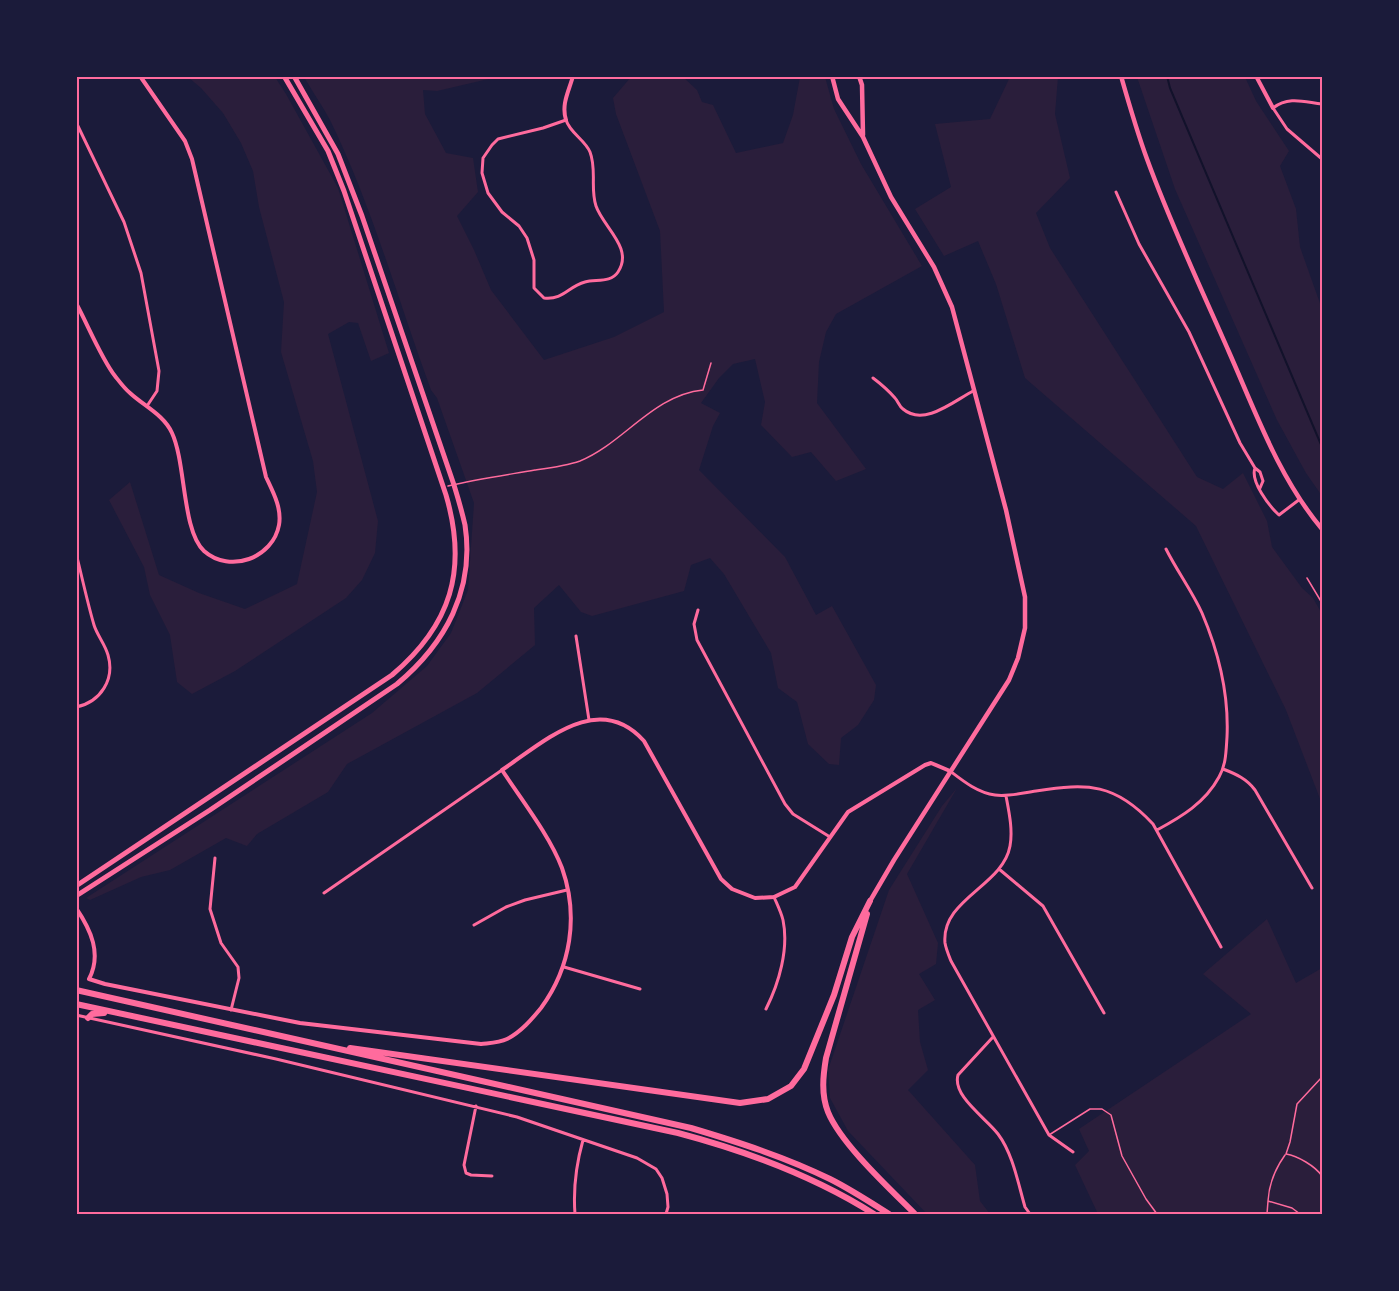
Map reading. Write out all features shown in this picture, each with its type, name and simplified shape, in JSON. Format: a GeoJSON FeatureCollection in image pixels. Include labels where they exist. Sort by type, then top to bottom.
{"type":"FeatureCollection","features":[{"type":"Feature","properties":{"kind":"highway"},"geometry":{"type":"LineString","coordinates":[[306,1042],[740,1103],[768,1099],[791,1086],[804,1069],[834,995],[852,937],[870,902]]}},
{"type":"Feature","properties":{"kind":"highway"},"geometry":{"type":"LineString","coordinates":[[870,902],[826,1058],[823,1078],[824,1094],[828,1112],[836,1125],[860,1156],[915,1215]]}},
{"type":"Feature","properties":{"kind":"highway"},"geometry":{"type":"LineString","coordinates":[[76,990],[691,1128],[757,1148],[793,1162],[831,1179],[889,1215]]}},
{"type":"Feature","properties":{"kind":"highway"},"geometry":{"type":"LineString","coordinates":[[76,1004],[710,1142],[788,1170],[874,1215]]}},
{"type":"Feature","properties":{"kind":"highway"},"geometry":{"type":"LineString","coordinates":[[88,1017],[99,1012],[122,1015]]}},
{"type":"Feature","properties":{"kind":"main road"},"geometry":{"type":"LineString","coordinates":[[76,886],[392,675],[410,660],[430,636],[449,598],[453,581],[456,543],[446,495],[344,190],[328,151],[299,98],[284,76]]}},
{"type":"Feature","properties":{"kind":"main road"},"geometry":{"type":"LineString","coordinates":[[76,896],[210,810],[397,684],[426,657],[449,626],[459,603],[465,578],[467,545],[465,526],[362,216],[338,154],[294,76]]}},
{"type":"Feature","properties":{"kind":"main road"},"geometry":{"type":"LineString","coordinates":[[832,76],[838,99],[863,137],[891,197],[946,290],[975,390],[1025,597],[1025,628],[1018,658],[1009,680],[879,883],[870,902]]}},
{"type":"Feature","properties":{"kind":"main road"},"geometry":{"type":"LineString","coordinates":[[859,76],[862,85],[863,137]]}},
{"type":"Feature","properties":{"kind":"main road"},"geometry":{"type":"LineString","coordinates":[[1121,76],[1143,150],[1163,202],[1269,442],[1300,499],[1323,529]]}},
{"type":"Feature","properties":{"kind":"street"},"geometry":{"type":"LineString","coordinates":[[76,303],[113,373],[130,393],[157,413],[172,432],[179,453],[193,536],[213,557],[229,562],[251,559],[265,551],[279,526],[280,512],[266,477],[192,159],[185,141],[140,76]]}},
{"type":"Feature","properties":{"kind":"street"},"geometry":{"type":"LineString","coordinates":[[566,120],[543,128],[507,135],[492,145],[483,158],[482,173],[488,193],[502,212],[519,226],[527,237],[534,260],[534,288],[544,298],[556,299],[584,282],[611,279],[619,272],[623,259],[621,246],[596,206],[593,190],[595,166],[589,149],[568,125],[564,114],[566,96],[573,76]]}},
{"type":"Feature","properties":{"kind":"street"},"geometry":{"type":"LineString","coordinates":[[1256,76],[1287,129],[1323,159]]}},
{"type":"Feature","properties":{"kind":"street"},"geometry":{"type":"LineString","coordinates":[[1273,108],[1281,102],[1290,100],[1323,104]]}},
{"type":"Feature","properties":{"kind":"street"},"geometry":{"type":"LineString","coordinates":[[76,122],[124,222],[141,273],[159,371],[157,391],[147,406]]}},
{"type":"Feature","properties":{"kind":"street"},"geometry":{"type":"LineString","coordinates":[[1116,192],[1139,244],[1189,332],[1229,420],[1255,468],[1260,472],[1263,482],[1260,488]]}},
{"type":"Feature","properties":{"kind":"street"},"geometry":{"type":"LineString","coordinates":[[873,378],[904,410],[924,416],[975,390]]}},
{"type":"Feature","properties":{"kind":"street"},"geometry":{"type":"LineString","coordinates":[[1255,468],[1253,474],[1256,483],[1267,504],[1279,515],[1300,499]]}},
{"type":"Feature","properties":{"kind":"street"},"geometry":{"type":"LineString","coordinates":[[1157,830],[1186,814],[1206,795],[1223,769],[1228,716],[1227,693],[1216,651],[1201,612],[1166,549]]}},
{"type":"Feature","properties":{"kind":"street"},"geometry":{"type":"LineString","coordinates":[[76,552],[94,627],[108,654],[111,671],[104,690],[94,699],[76,707]]}},
{"type":"Feature","properties":{"kind":"street"},"geometry":{"type":"LineString","coordinates":[[698,610],[694,624],[697,640],[785,804],[794,814],[830,837]]}},
{"type":"Feature","properties":{"kind":"street"},"geometry":{"type":"LineString","coordinates":[[576,636],[589,720]]}},
{"type":"Feature","properties":{"kind":"street"},"geometry":{"type":"LineString","coordinates":[[324,893],[570,725],[589,720],[608,720],[622,723],[644,741],[721,879],[743,895],[755,898],[774,897],[795,887],[852,807],[930,763],[950,771],[984,792],[1006,796],[1069,786],[1098,788],[1124,798],[1141,811],[1157,830],[1221,947]]}},
{"type":"Feature","properties":{"kind":"street"},"geometry":{"type":"LineString","coordinates":[[1223,769],[1236,774],[1256,790],[1312,888]]}},
{"type":"Feature","properties":{"kind":"street"},"geometry":{"type":"LineString","coordinates":[[76,909],[90,931],[94,946],[92,973],[89,979],[123,988],[300,1023],[481,1044],[509,1038],[534,1017],[549,996],[564,968],[569,945],[570,908],[562,869],[552,847],[502,770]]}},
{"type":"Feature","properties":{"kind":"street"},"geometry":{"type":"LineString","coordinates":[[1006,796],[1011,827],[1010,847],[999,869],[950,917],[945,944],[951,961],[1048,1135],[1073,1152]]}},
{"type":"Feature","properties":{"kind":"street"},"geometry":{"type":"LineString","coordinates":[[215,858],[210,909],[221,943],[238,968],[239,978],[231,1010]]}},
{"type":"Feature","properties":{"kind":"street"},"geometry":{"type":"LineString","coordinates":[[999,869],[1043,906],[1104,1013]]}},
{"type":"Feature","properties":{"kind":"street"},"geometry":{"type":"LineString","coordinates":[[474,925],[506,907],[567,890]]}},
{"type":"Feature","properties":{"kind":"street"},"geometry":{"type":"LineString","coordinates":[[766,1009],[774,992],[783,952],[783,919],[774,897]]}},
{"type":"Feature","properties":{"kind":"street"},"geometry":{"type":"LineString","coordinates":[[564,968],[640,989]]}},
{"type":"Feature","properties":{"kind":"street"},"geometry":{"type":"LineString","coordinates":[[76,1015],[517,1117],[637,1158],[656,1169],[662,1178],[667,1194],[666,1215]]}},
{"type":"Feature","properties":{"kind":"street"},"geometry":{"type":"LineString","coordinates":[[993,1037],[958,1075],[956,1083],[959,1092],[998,1134],[1008,1150],[1025,1207],[1030,1215]]}},
{"type":"Feature","properties":{"kind":"street"},"geometry":{"type":"LineString","coordinates":[[476,1106],[464,1166],[466,1173],[471,1175],[492,1176]]}},
{"type":"Feature","properties":{"kind":"street"},"geometry":{"type":"LineString","coordinates":[[575,1215],[573,1194],[575,1168],[583,1140]]}},
{"type":"Feature","properties":{"kind":"lane"},"geometry":{"type":"LineString","coordinates":[[451,486],[578,461],[607,446],[638,420],[674,398],[685,393],[703,390],[711,363]]}},
{"type":"Feature","properties":{"kind":"lane"},"geometry":{"type":"LineString","coordinates":[[1307,578],[1323,603]]}},
{"type":"Feature","properties":{"kind":"lane"},"geometry":{"type":"LineString","coordinates":[[1267,1215],[1270,1185],[1286,1154],[1297,1104],[1323,1077]]}},
{"type":"Feature","properties":{"kind":"lane"},"geometry":{"type":"LineString","coordinates":[[1048,1135],[1090,1109],[1102,1109],[1111,1115],[1122,1156],[1157,1215]]}},
{"type":"Feature","properties":{"kind":"lane"},"geometry":{"type":"LineString","coordinates":[[1286,1154],[1316,1168],[1323,1176]]}},
{"type":"Feature","properties":{"kind":"lane"},"geometry":{"type":"LineString","coordinates":[[1268,1201],[1292,1208],[1300,1215]]}},
{"type":"Feature","properties":{"kind":"shaded area"},"geometry":{"type":"Polygon","coordinates":[[[188,77],[275,77],[338,188],[389,353],[371,361],[358,323],[349,322],[328,334],[378,521],[375,553],[362,580],[346,598],[235,671],[192,694],[177,682],[170,635],[150,595],[144,567],[109,500],[130,482],[159,575],[199,593],[245,609],[297,584],[317,492],[313,461],[281,352],[284,302],[259,207],[253,171],[241,143],[223,113],[188,77]]]}},
{"type":"Feature","properties":{"kind":"shaded area"},"geometry":{"type":"Polygon","coordinates":[[[304,77],[497,77],[437,91],[423,90],[425,114],[446,153],[473,158],[478,192],[457,216],[491,290],[544,360],[614,337],[664,312],[660,231],[616,114],[613,98],[631,77],[683,77],[697,90],[702,102],[713,105],[736,153],[783,143],[793,115],[800,77],[825,77],[834,109],[861,164],[922,266],[836,314],[826,332],[819,362],[817,403],[866,469],[836,481],[811,452],[792,457],[761,425],[765,402],[755,359],[733,364],[719,378],[701,403],[720,413],[713,426],[699,470],[785,557],[816,615],[832,606],[876,685],[874,700],[858,725],[841,738],[839,765],[829,764],[808,744],[797,702],[778,688],[771,653],[724,574],[710,558],[691,565],[684,591],[592,616],[581,612],[559,585],[534,608],[535,645],[477,693],[347,764],[328,792],[257,834],[247,846],[226,838],[170,870],[141,877],[90,900],[86,898],[372,713],[427,666],[451,633],[468,590],[474,503],[437,398],[431,390],[359,186],[330,120],[304,77]]]}},
{"type":"Feature","properties":{"kind":"shaded area"},"geometry":{"type":"Polygon","coordinates":[[[1010,77],[1058,77],[1055,114],[1070,178],[1036,213],[1050,248],[1197,477],[1223,489],[1243,473],[1267,521],[1272,547],[1302,588],[1313,598],[1322,614],[1322,804],[1286,710],[1196,526],[1025,378],[996,284],[978,241],[944,256],[915,209],[951,187],[935,124],[990,119],[1010,77]]]}},
{"type":"Feature","properties":{"kind":"shaded area"},"geometry":{"type":"Polygon","coordinates":[[[1137,77],[1245,77],[1256,101],[1289,151],[1280,166],[1296,209],[1300,247],[1322,309],[1322,496],[1306,473],[1277,420],[1175,189],[1137,77]]]}},
{"type":"Feature","properties":{"kind":"shaded area"},"geometry":{"type":"Polygon","coordinates":[[[957,788],[907,874],[938,943],[936,964],[919,974],[935,1000],[918,1010],[920,1042],[928,1070],[908,1090],[975,1165],[980,1201],[990,1214],[927,1214],[848,1131],[830,1098],[828,1070],[889,890],[942,806],[957,788]]]}},
{"type":"Feature","properties":{"kind":"shaded area"},"geometry":{"type":"Polygon","coordinates":[[[1267,919],[1296,983],[1322,968],[1322,1214],[1098,1214],[1075,1165],[1089,1151],[1079,1129],[1251,1014],[1203,974],[1267,919]]]}},
{"type":"Feature","properties":{"kind":"waterway"},"geometry":{"type":"LineString","coordinates":[[1167,76],[1170,88],[1322,447]]}}]}
